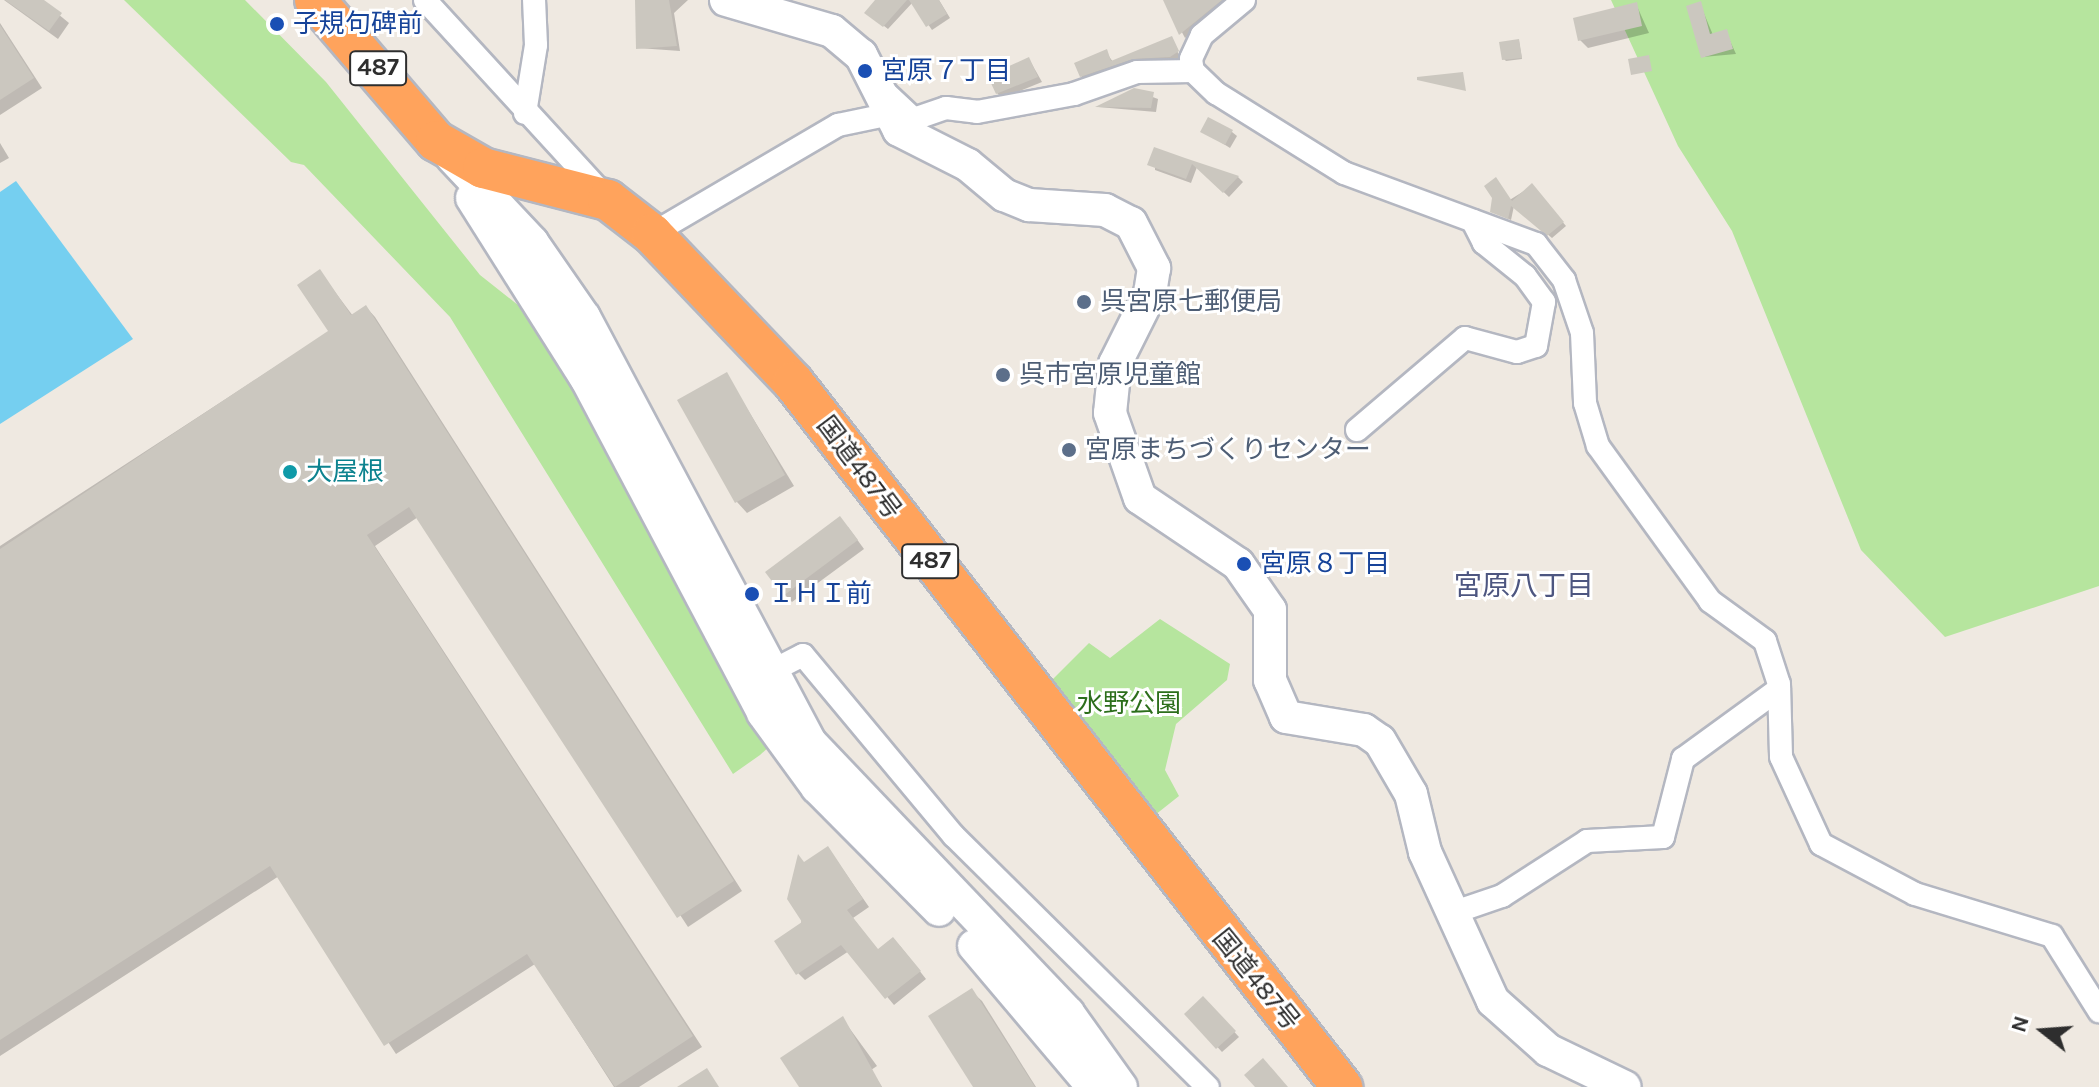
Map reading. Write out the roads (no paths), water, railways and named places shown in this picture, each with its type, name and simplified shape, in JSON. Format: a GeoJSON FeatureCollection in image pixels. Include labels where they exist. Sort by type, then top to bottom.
{"type":"FeatureCollection","features":[{"type":"Feature","properties":{"kind":"highway","name":"国道487号"},"geometry":{"type":"LineString","coordinates":[[315,0],[436,141],[483,168],[608,200],[652,234],[793,382],[1342,1087]]}},
{"type":"Feature","properties":{"kind":"street"},"geometry":{"type":"LineString","coordinates":[[425,0],[525,113],[608,200]]}},
{"type":"Feature","properties":{"kind":"street"},"geometry":{"type":"LineString","coordinates":[[525,113],[536,45],[534,0]]}},
{"type":"Feature","properties":{"kind":"street"},"geometry":{"type":"LineString","coordinates":[[726,0],[832,31],[861,55],[882,105],[899,130],[968,165],[1004,195],[1029,205],[1105,210],[1131,223],[1150,249],[1150,294],[1109,393],[1126,472],[1162,520],[1238,564],[1270,610],[1270,680],[1286,717],[1364,730],[1380,741],[1411,794],[1452,913],[1493,1001],[1548,1050],[1625,1087]]}},
{"type":"Feature","properties":{"kind":"street"},"geometry":{"type":"LineString","coordinates":[[1193,71],[1202,35],[1244,0]]}},
{"type":"Feature","properties":{"kind":"street"},"geometry":{"type":"LineString","coordinates":[[652,234],[838,125],[882,105],[891,93],[914,119],[946,108],[977,112],[1074,94],[1137,72],[1193,71],[1231,105],[1344,173],[1536,244],[1564,280],[1582,333],[1585,403],[1598,446],[1710,601],[1765,641],[1779,689],[1781,757],[1821,844],[1915,894],[2052,936],[2099,1011]]}},
{"type":"Feature","properties":{"kind":"street"},"geometry":{"type":"LineString","coordinates":[[436,141],[586,378],[817,787],[959,930],[1093,1087]]}},
{"type":"Feature","properties":{"kind":"street"},"geometry":{"type":"LineString","coordinates":[[1357,430],[1465,338],[1517,352],[1536,346],[1544,302],[1525,276],[1484,243],[1473,221]]}},
{"type":"Feature","properties":{"kind":"street"},"geometry":{"type":"LineString","coordinates":[[757,679],[803,655],[954,836],[1208,1087]]}},
{"type":"Feature","properties":{"kind":"street"},"geometry":{"type":"LineString","coordinates":[[757,679],[809,741],[1068,1013],[1121,1087]]}},
{"type":"Feature","properties":{"kind":"street"},"geometry":{"type":"LineString","coordinates":[[1452,913],[1502,896],[1587,841],[1663,837],[1683,759],[1779,689]]}},
{"type":"Feature","properties":{"kind":"water"},"geometry":{"type":"Polygon","coordinates":[[[16,181],[133,339],[0,424],[0,192],[16,181]]]}},
{"type":"Feature","properties":{"kind":"place","name":"子規句碑前"},"geometry":{"type":"Point","coordinates":[277,24]}},
{"type":"Feature","properties":{"kind":"place","name":"宮原７丁目"},"geometry":{"type":"Point","coordinates":[865,71]}},
{"type":"Feature","properties":{"kind":"place","name":"呉宮原七郵便局"},"geometry":{"type":"Point","coordinates":[1084,302]}},
{"type":"Feature","properties":{"kind":"place","name":"呉市宮原児童館"},"geometry":{"type":"Point","coordinates":[1003,375]}},
{"type":"Feature","properties":{"kind":"place","name":"宮原まちづくりセンター"},"geometry":{"type":"Point","coordinates":[1069,450]}},
{"type":"Feature","properties":{"kind":"place","name":"大屋根"},"geometry":{"type":"Point","coordinates":[290,472]}},
{"type":"Feature","properties":{"kind":"place","name":"宮原８丁目"},"geometry":{"type":"Point","coordinates":[1244,564]}},
{"type":"Feature","properties":{"kind":"place","name":"ＩＨＩ前"},"geometry":{"type":"Point","coordinates":[752,594]}},
{"type":"Feature","properties":{"kind":"district","name":"宮原八丁目"},"geometry":{"type":"Point","coordinates":[1524,586]}},
{"type":"Feature","properties":{"kind":"park label","name":"水野公園"},"geometry":{"type":"Point","coordinates":[1129,704]}}]}
